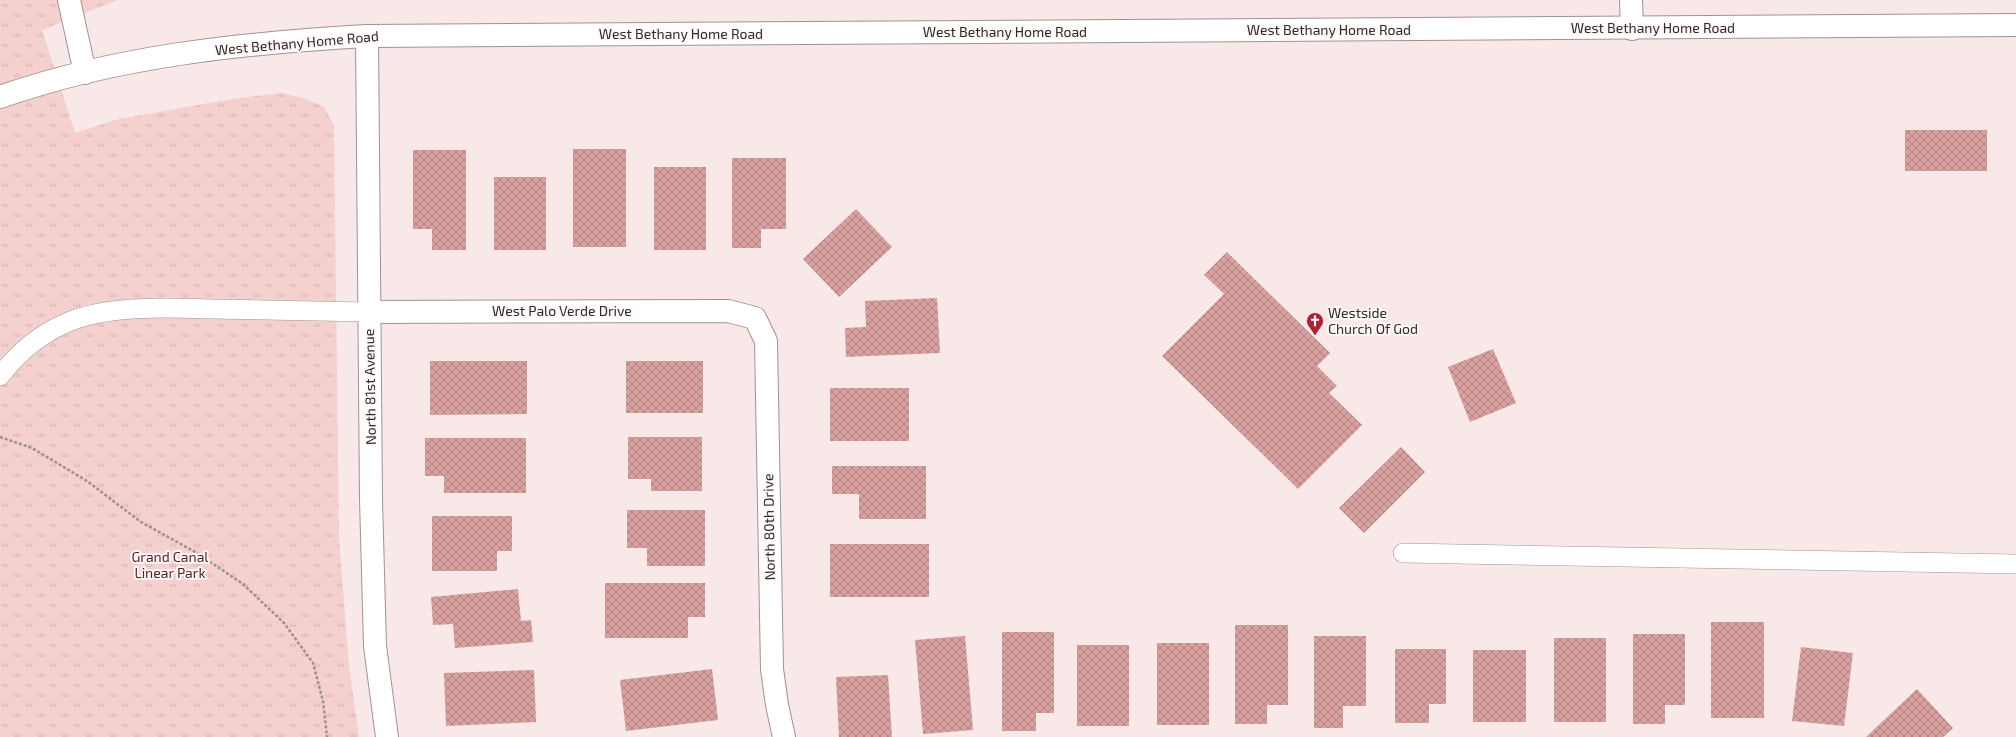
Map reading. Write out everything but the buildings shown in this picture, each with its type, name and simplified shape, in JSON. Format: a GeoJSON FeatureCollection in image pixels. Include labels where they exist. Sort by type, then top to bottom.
{"type":"FeatureCollection","features":[{"type":"Feature","properties":{"kind":"main road"},"geometry":{"type":"LineString","coordinates":[[68,0],[85,72]]}},
{"type":"Feature","properties":{"kind":"main road"},"geometry":{"type":"LineString","coordinates":[[1631,0],[1632,29]]}},
{"type":"Feature","properties":{"kind":"main road","name":"West Bethany Home Road"},"geometry":{"type":"LineString","coordinates":[[0,97],[85,72],[154,57],[301,40],[367,36],[1632,29],[2016,25]]}},
{"type":"Feature","properties":{"kind":"main road","name":"North 81st Avenue"},"geometry":{"type":"LineString","coordinates":[[367,36],[369,312],[375,646],[387,737]]}},
{"type":"Feature","properties":{"kind":"main road","name":"West Palo Verde Drive"},"geometry":{"type":"LineString","coordinates":[[369,312],[728,311],[754,318]]}},
{"type":"Feature","properties":{"kind":"main road","name":"North 80th Drive"},"geometry":{"type":"LineString","coordinates":[[754,318],[766,341],[772,669],[784,737]]}},
{"type":"Feature","properties":{"kind":"lane"},"geometry":{"type":"LineString","coordinates":[[0,376],[13,359],[45,332],[77,318],[114,311],[167,308],[369,312]]}},
{"type":"Feature","properties":{"kind":"lane"},"geometry":{"type":"LineString","coordinates":[[1403,553],[2016,564]]}},
{"type":"Feature","properties":{"kind":"path"},"geometry":{"type":"LineString","coordinates":[[0,437],[32,448],[87,481],[141,522],[197,554],[242,584],[284,623],[313,663],[323,702],[327,737]]}},
{"type":"Feature","properties":{"kind":"green space","name":"Grand Canal Linear Park"},"geometry":{"type":"Polygon","coordinates":[[[0,0],[117,0],[42,30],[75,133],[119,119],[238,98],[281,93],[304,98],[324,107],[334,125],[339,539],[349,666],[359,737],[0,737],[0,0]]]}},
{"type":"Feature","properties":{"kind":"place","name":"Westside Church Of God"},"geometry":{"type":"Point","coordinates":[1315,336]}}]}
